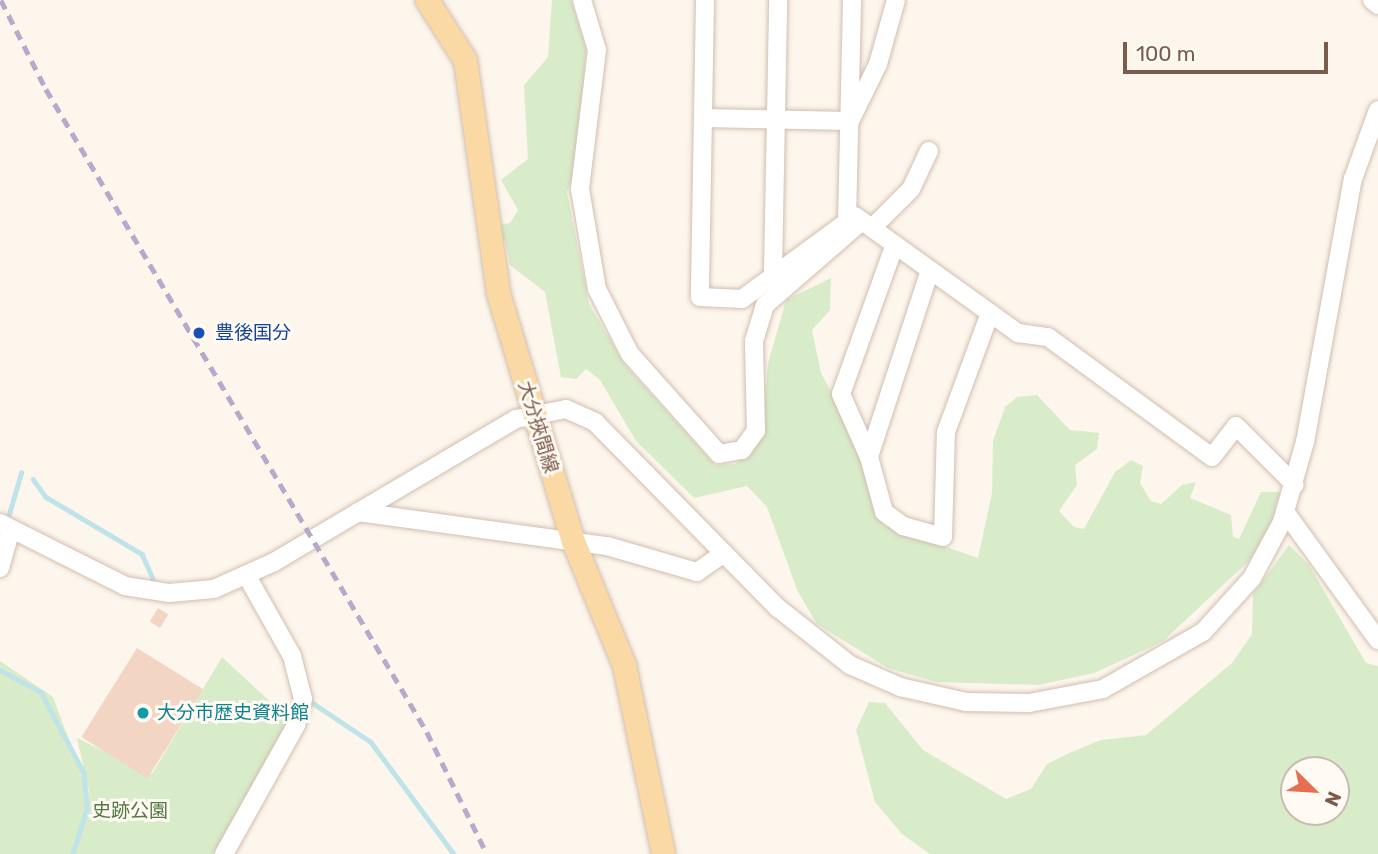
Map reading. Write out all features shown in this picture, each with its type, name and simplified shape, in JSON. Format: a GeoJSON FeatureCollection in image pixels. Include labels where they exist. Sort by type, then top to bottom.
{"type":"FeatureCollection","features":[{"type":"Feature","properties":{"kind":"main road","name":"大分挾間線"},"geometry":{"type":"LineString","coordinates":[[428,0],[468,74],[492,269],[573,541],[627,675],[663,854]]}},
{"type":"Feature","properties":{"kind":"street"},"geometry":{"type":"LineString","coordinates":[[582,0],[597,50],[580,189],[597,289],[630,354],[719,454],[743,450],[756,431],[754,341],[765,305],[861,220]]}},
{"type":"Feature","properties":{"kind":"street"},"geometry":{"type":"LineString","coordinates":[[705,0],[700,297],[742,299],[773,271],[911,189],[929,152]]}},
{"type":"Feature","properties":{"kind":"street"},"geometry":{"type":"LineString","coordinates":[[773,271],[778,0]]}},
{"type":"Feature","properties":{"kind":"street"},"geometry":{"type":"LineString","coordinates":[[852,0],[850,121],[861,220],[1018,333],[1048,337],[1212,457],[1236,426],[1295,485]]}},
{"type":"Feature","properties":{"kind":"street"},"geometry":{"type":"LineString","coordinates":[[850,121],[878,64],[896,0]]}},
{"type":"Feature","properties":{"kind":"street"},"geometry":{"type":"LineString","coordinates":[[1372,0],[1378,5]]}},
{"type":"Feature","properties":{"kind":"street"},"geometry":{"type":"LineString","coordinates":[[0,568],[5,526],[97,574],[147,592],[199,591],[247,576],[534,412],[566,408],[589,417],[811,639],[864,673],[932,696],[1029,703],[1103,689],[1186,646],[1242,591],[1286,513],[1295,485],[1353,179],[1378,110]]}},
{"type":"Feature","properties":{"kind":"street"},"geometry":{"type":"LineString","coordinates":[[703,118],[850,121]]}},
{"type":"Feature","properties":{"kind":"street"},"geometry":{"type":"LineString","coordinates":[[895,244],[841,394],[869,457],[884,512],[904,526],[943,537],[946,432],[990,313]]}},
{"type":"Feature","properties":{"kind":"street"},"geometry":{"type":"LineString","coordinates":[[869,457],[930,270]]}},
{"type":"Feature","properties":{"kind":"street"},"geometry":{"type":"LineString","coordinates":[[358,512],[573,541],[697,572],[724,553]]}},
{"type":"Feature","properties":{"kind":"street"},"geometry":{"type":"LineString","coordinates":[[1286,513],[1378,640]]}},
{"type":"Feature","properties":{"kind":"street"},"geometry":{"type":"LineString","coordinates":[[224,854],[296,725],[303,699],[292,656],[247,576]]}},
{"type":"Feature","properties":{"kind":"green space"},"geometry":{"type":"Polygon","coordinates":[[[552,0],[571,0],[586,48],[578,164],[567,192],[589,304],[625,365],[715,465],[735,464],[761,437],[768,364],[786,300],[831,278],[830,310],[812,330],[821,373],[853,433],[883,525],[978,558],[992,493],[993,441],[1005,407],[1017,397],[1037,395],[1070,430],[1099,433],[1097,449],[1075,465],[1077,485],[1059,511],[1074,527],[1084,529],[1115,472],[1131,460],[1143,466],[1140,483],[1151,501],[1161,504],[1182,485],[1196,482],[1190,498],[1231,515],[1233,537],[1239,539],[1261,492],[1280,492],[1271,524],[1250,560],[1162,642],[1094,673],[1039,685],[936,682],[888,668],[817,624],[798,592],[767,507],[747,486],[694,498],[636,441],[600,380],[586,369],[576,379],[561,377],[545,292],[510,265],[505,241],[498,238],[496,226],[510,223],[518,210],[501,180],[528,159],[524,85],[548,57],[552,0]]]}},
{"type":"Feature","properties":{"kind":"green space"},"geometry":{"type":"Polygon","coordinates":[[[1289,545],[1309,565],[1366,663],[1378,666],[1378,854],[930,854],[902,834],[875,802],[856,730],[869,702],[885,703],[923,750],[1006,799],[1031,789],[1047,764],[1067,754],[1101,740],[1146,735],[1232,663],[1252,634],[1253,594],[1289,545]]]}},
{"type":"Feature","properties":{"kind":"green space","name":"史跡公園"},"geometry":{"type":"Polygon","coordinates":[[[222,657],[291,721],[217,854],[0,854],[0,661],[53,697],[90,796],[77,738],[152,774],[222,657]]]}},
{"type":"Feature","properties":{"kind":"building"},"geometry":{"type":"Polygon","coordinates":[[[158,608],[168,614],[160,628],[150,622],[158,608]]]}},
{"type":"Feature","properties":{"kind":"building","name":"大分市歴史資料館"},"geometry":{"type":"Polygon","coordinates":[[[137,648],[203,689],[148,778],[81,737],[137,648]]]}},
{"type":"Feature","properties":{"kind":"waterway"},"geometry":{"type":"LineString","coordinates":[[9,514],[21,473]]}},
{"type":"Feature","properties":{"kind":"waterway"},"geometry":{"type":"LineString","coordinates":[[33,479],[46,497],[142,554],[153,579]]}},
{"type":"Feature","properties":{"kind":"waterway"},"geometry":{"type":"LineString","coordinates":[[0,670],[41,692],[84,773],[87,809],[73,854]]}},
{"type":"Feature","properties":{"kind":"waterway"},"geometry":{"type":"LineString","coordinates":[[310,701],[371,742],[454,854]]}},
{"type":"Feature","properties":{"kind":"railway"},"geometry":{"type":"LineString","coordinates":[[1,0],[46,89],[427,732],[487,854]]}},
{"type":"Feature","properties":{"kind":"place","name":"豊後国分"},"geometry":{"type":"Point","coordinates":[199,333]}},
{"type":"Feature","properties":{"kind":"place","name":"大分市歴史資料館"},"geometry":{"type":"Point","coordinates":[143,713]}}]}
